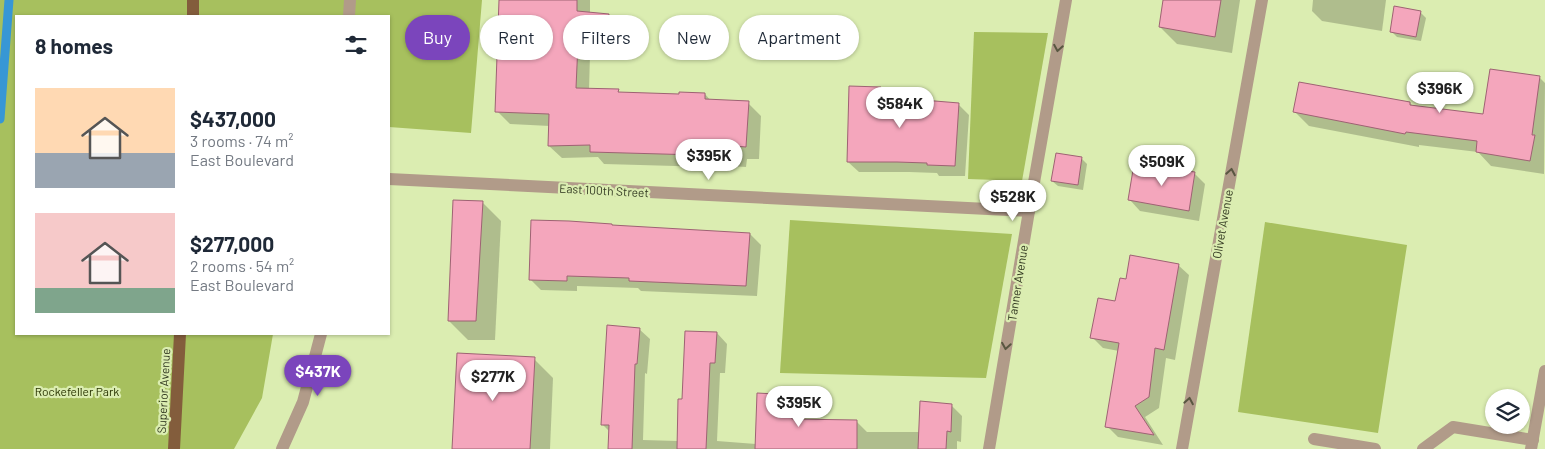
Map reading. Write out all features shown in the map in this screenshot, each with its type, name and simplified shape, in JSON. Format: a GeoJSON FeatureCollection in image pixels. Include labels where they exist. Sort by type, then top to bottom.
{"type":"FeatureCollection","features":[{"type":"Feature","properties":{"kind":"main road"},"geometry":{"type":"LineString","coordinates":[[192,15],[193,0]]}},
{"type":"Feature","properties":{"kind":"main road","name":"Superior Avenue"},"geometry":{"type":"LineString","coordinates":[[174,449],[180,335]]}},
{"type":"Feature","properties":{"kind":"street"},"geometry":{"type":"LineString","coordinates":[[349,15],[350,0]]}},
{"type":"Feature","properties":{"kind":"street","name":"Tanner Avenue"},"geometry":{"type":"LineString","coordinates":[[989,449],[1066,0]]}},
{"type":"Feature","properties":{"kind":"street","name":"Olivet Avenue"},"geometry":{"type":"LineString","coordinates":[[1182,449],[1262,0]]}},
{"type":"Feature","properties":{"kind":"street","name":"East 100th Street"},"geometry":{"type":"LineString","coordinates":[[390,179],[1029,211]]}},
{"type":"Feature","properties":{"kind":"street"},"geometry":{"type":"LineString","coordinates":[[282,449],[302,402],[321,335]]}},
{"type":"Feature","properties":{"kind":"street"},"geometry":{"type":"LineString","coordinates":[[1424,449],[1453,427],[1532,444],[1545,371]]}},
{"type":"Feature","properties":{"kind":"street"},"geometry":{"type":"LineString","coordinates":[[1314,439],[1375,449]]}},
{"type":"Feature","properties":{"kind":"green space","name":"Rockefeller Park"},"geometry":{"type":"Polygon","coordinates":[[[0,0],[482,0],[471,133],[390,127],[390,15],[15,15],[15,335],[273,335],[262,398],[234,449],[0,449],[0,0]]]}},
{"type":"Feature","properties":{"kind":"green space"},"geometry":{"type":"Polygon","coordinates":[[[974,32],[1048,33],[1022,181],[968,179],[974,32]]]}},
{"type":"Feature","properties":{"kind":"green space"},"geometry":{"type":"Polygon","coordinates":[[[790,220],[1012,234],[986,378],[780,373],[790,220]]]}},
{"type":"Feature","properties":{"kind":"green space"},"geometry":{"type":"Polygon","coordinates":[[[1265,222],[1407,245],[1378,433],[1238,412],[1265,222]]]}},
{"type":"Feature","properties":{"kind":"building"},"geometry":{"type":"Polygon","coordinates":[[[499,0],[577,0],[577,11],[609,14],[563,15],[563,60],[577,60],[576,88],[619,89],[618,92],[705,93],[705,99],[749,101],[746,147],[734,146],[734,154],[699,152],[698,155],[590,152],[590,145],[548,146],[549,114],[495,112],[497,60],[553,60],[553,15],[498,15],[499,0]]]}},
{"type":"Feature","properties":{"kind":"building"},"geometry":{"type":"Polygon","coordinates":[[[1163,0],[1221,0],[1215,37],[1159,27],[1163,0]]]}},
{"type":"Feature","properties":{"kind":"building"},"geometry":{"type":"Polygon","coordinates":[[[1394,6],[1421,11],[1416,37],[1390,32],[1394,6]]]}},
{"type":"Feature","properties":{"kind":"building"},"geometry":{"type":"Polygon","coordinates":[[[1490,69],[1540,76],[1532,135],[1535,135],[1530,161],[1476,152],[1477,141],[1406,132],[1405,134],[1293,112],[1299,82],[1410,102],[1410,105],[1483,114],[1490,69]]]}},
{"type":"Feature","properties":{"kind":"building"},"geometry":{"type":"Polygon","coordinates":[[[849,86],[881,87],[881,93],[911,96],[911,99],[959,103],[955,166],[927,165],[927,163],[847,162],[849,86]]]}},
{"type":"Feature","properties":{"kind":"building"},"geometry":{"type":"Polygon","coordinates":[[[1056,153],[1082,157],[1078,185],[1051,181],[1056,153]]]}},
{"type":"Feature","properties":{"kind":"building"},"geometry":{"type":"Polygon","coordinates":[[[1134,164],[1195,172],[1189,211],[1128,200],[1134,164]]]}},
{"type":"Feature","properties":{"kind":"building"},"geometry":{"type":"Polygon","coordinates":[[[453,200],[483,201],[476,321],[448,321],[453,200]]]}},
{"type":"Feature","properties":{"kind":"building"},"geometry":{"type":"Polygon","coordinates":[[[531,220],[750,233],[746,286],[629,281],[629,278],[567,276],[567,281],[529,280],[531,220]]]}},
{"type":"Feature","properties":{"kind":"building"},"geometry":{"type":"Polygon","coordinates":[[[1130,255],[1179,264],[1164,350],[1155,348],[1149,397],[1135,406],[1154,435],[1105,427],[1119,343],[1090,338],[1098,298],[1115,301],[1120,278],[1126,279],[1130,255]]]}},
{"type":"Feature","properties":{"kind":"building"},"geometry":{"type":"Polygon","coordinates":[[[607,325],[640,328],[637,364],[635,364],[632,449],[608,449],[609,425],[601,425],[607,325]]]}},
{"type":"Feature","properties":{"kind":"building"},"geometry":{"type":"Polygon","coordinates":[[[685,331],[717,332],[715,363],[710,363],[706,449],[677,449],[678,399],[682,399],[685,331]]]}},
{"type":"Feature","properties":{"kind":"building"},"geometry":{"type":"Polygon","coordinates":[[[457,353],[535,357],[530,449],[452,449],[457,353]]]}},
{"type":"Feature","properties":{"kind":"building"},"geometry":{"type":"Polygon","coordinates":[[[757,393],[793,395],[792,419],[857,420],[857,449],[755,449],[757,393]]]}},
{"type":"Feature","properties":{"kind":"building"},"geometry":{"type":"Polygon","coordinates":[[[920,401],[952,404],[951,432],[947,431],[946,449],[918,449],[920,401]]]}},
{"type":"Feature","properties":{"kind":"waterway"},"geometry":{"type":"LineString","coordinates":[[0,119],[9,0]]}}]}
